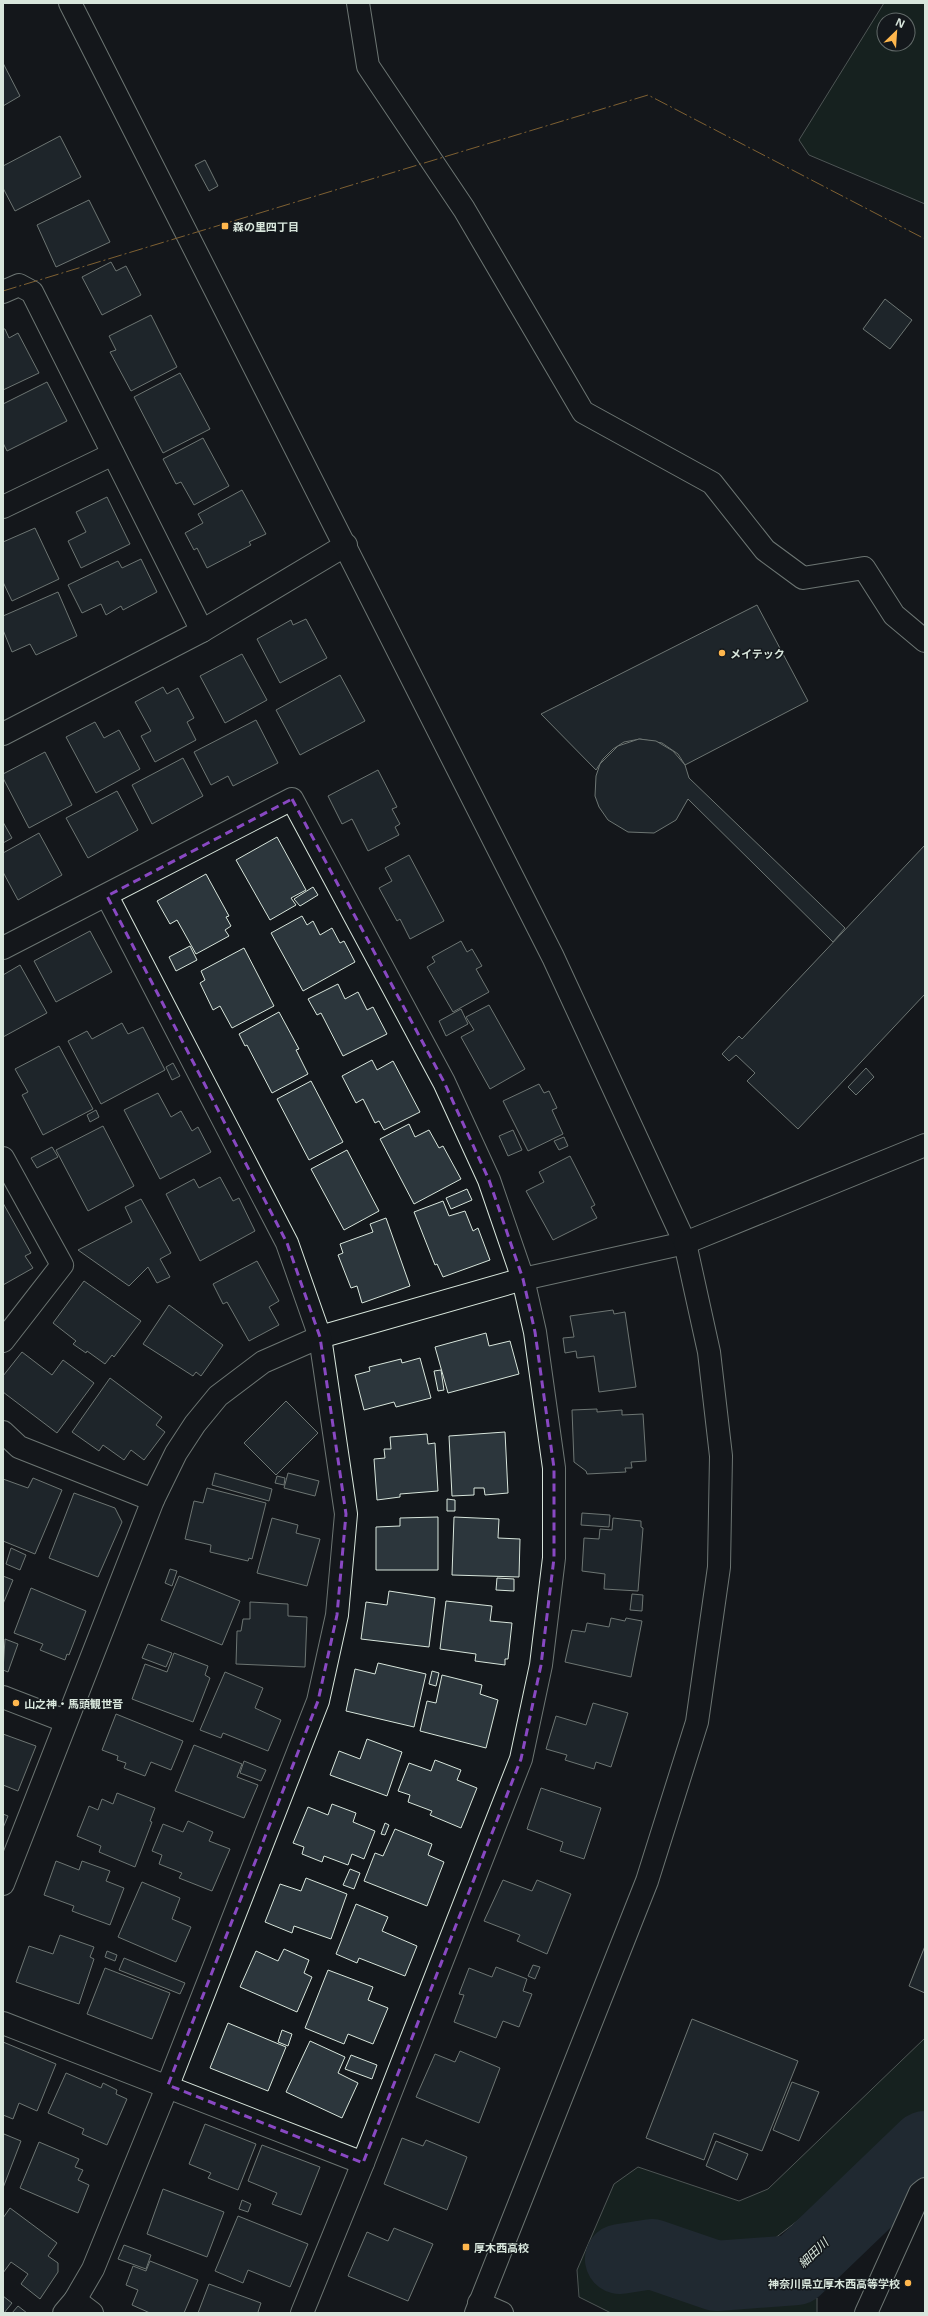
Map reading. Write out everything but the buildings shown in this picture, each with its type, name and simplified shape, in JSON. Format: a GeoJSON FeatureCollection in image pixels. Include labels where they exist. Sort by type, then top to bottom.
{"type":"FeatureCollection","features":[{"type":"Feature","properties":{"kind":"street"},"geometry":{"type":"LineString","coordinates":[[70,3],[346,545],[553,957],[685,1243],[709,1352],[721,1456],[719,1567],[697,1722],[647,1881],[477,2308],[502,2313]]}},
{"type":"Feature","properties":{"kind":"street"},"geometry":{"type":"LineString","coordinates":[[358,3],[368,66],[464,209],[583,412],[712,483],[765,550],[804,578],[864,568],[894,616],[925,642]]}},
{"type":"Feature","properties":{"kind":"street"},"geometry":{"type":"LineString","coordinates":[[3,292],[19,284],[32,292],[202,631]]}},
{"type":"Feature","properties":{"kind":"street"},"geometry":{"type":"LineString","coordinates":[[3,507],[114,454]]}},
{"type":"Feature","properties":{"kind":"street"},"geometry":{"type":"LineString","coordinates":[[3,734],[202,631],[346,545]]}},
{"type":"Feature","properties":{"kind":"street"},"geometry":{"type":"LineString","coordinates":[[3,948],[107,896],[292,799],[444,1082],[489,1180],[523,1279],[538,1344],[554,1468],[554,1558],[541,1665],[521,1759],[363,2163],[302,2313]]}},
{"type":"Feature","properties":{"kind":"street"},"geometry":{"type":"LineString","coordinates":[[77,2309],[168,2086],[318,1702],[337,1615],[346,1514],[320,1337],[287,1243],[107,896]]}},
{"type":"Feature","properties":{"kind":"street"},"geometry":{"type":"LineString","coordinates":[[3,1884],[65,1721],[153,1500],[176,1453],[194,1424],[218,1396],[262,1362],[320,1337],[523,1279],[685,1243],[925,1145]]}},
{"type":"Feature","properties":{"kind":"street"},"geometry":{"type":"LineString","coordinates":[[3,1158],[62,1265],[3,1341]]}},
{"type":"Feature","properties":{"kind":"street"},"geometry":{"type":"LineString","coordinates":[[3,1432],[19,1447],[153,1500]]}},
{"type":"Feature","properties":{"kind":"street"},"geometry":{"type":"LineString","coordinates":[[3,1697],[65,1721]]}},
{"type":"Feature","properties":{"kind":"street"},"geometry":{"type":"LineString","coordinates":[[3,2023],[363,2163]]}},
{"type":"Feature","properties":{"kind":"street"},"geometry":{"type":"LineString","coordinates":[[866,2313],[920,2193],[925,2188]]}},
{"type":"Feature","properties":{"kind":"highlighted area"},"geometry":{"type":"Polygon","coordinates":[[[292,799],[444,1082],[489,1180],[523,1279],[535,1332],[554,1468],[554,1558],[541,1665],[521,1759],[363,2163],[168,2085],[318,1701],[337,1615],[346,1514],[320,1337],[287,1243],[107,896],[292,799]]]}},
{"type":"Feature","properties":{"kind":"green space"},"geometry":{"type":"Polygon","coordinates":[[[884,3],[925,3],[925,204],[809,155],[799,140],[876,16],[876,52],[916,52],[916,12],[878,12],[884,3]]]}},
{"type":"Feature","properties":{"kind":"green space"},"geometry":{"type":"Polygon","coordinates":[[[925,2038],[925,2115],[888,2151],[774,2239],[749,2251],[649,2261],[672,2297],[731,2288],[780,2285],[798,2286],[817,2298],[817,2313],[611,2313],[579,2297],[577,2270],[614,2184],[638,2167],[739,2201],[768,2189],[925,2038]]]}},
{"type":"Feature","properties":{"kind":"waterway","name":"細田川"},"geometry":{"type":"LineString","coordinates":[[620,2259],[652,2254],[716,2276],[796,2270],[925,2146]]}},
{"type":"Feature","properties":{"kind":"power"},"geometry":{"type":"LineString","coordinates":[[3,291],[648,95],[925,239]]}},
{"type":"Feature","properties":{"kind":"place","name":"森の里四丁目"},"geometry":{"type":"Point","coordinates":[225,226]}},
{"type":"Feature","properties":{"kind":"place","name":"メイテック"},"geometry":{"type":"Point","coordinates":[722,653]}},
{"type":"Feature","properties":{"kind":"place","name":"山之神・馬頭観世音"},"geometry":{"type":"Point","coordinates":[16,1703]}},
{"type":"Feature","properties":{"kind":"place","name":"厚木西高校"},"geometry":{"type":"Point","coordinates":[466,2247]}},
{"type":"Feature","properties":{"kind":"place","name":"神奈川県立厚木西高等学校"},"geometry":{"type":"Point","coordinates":[908,2283]}}]}
